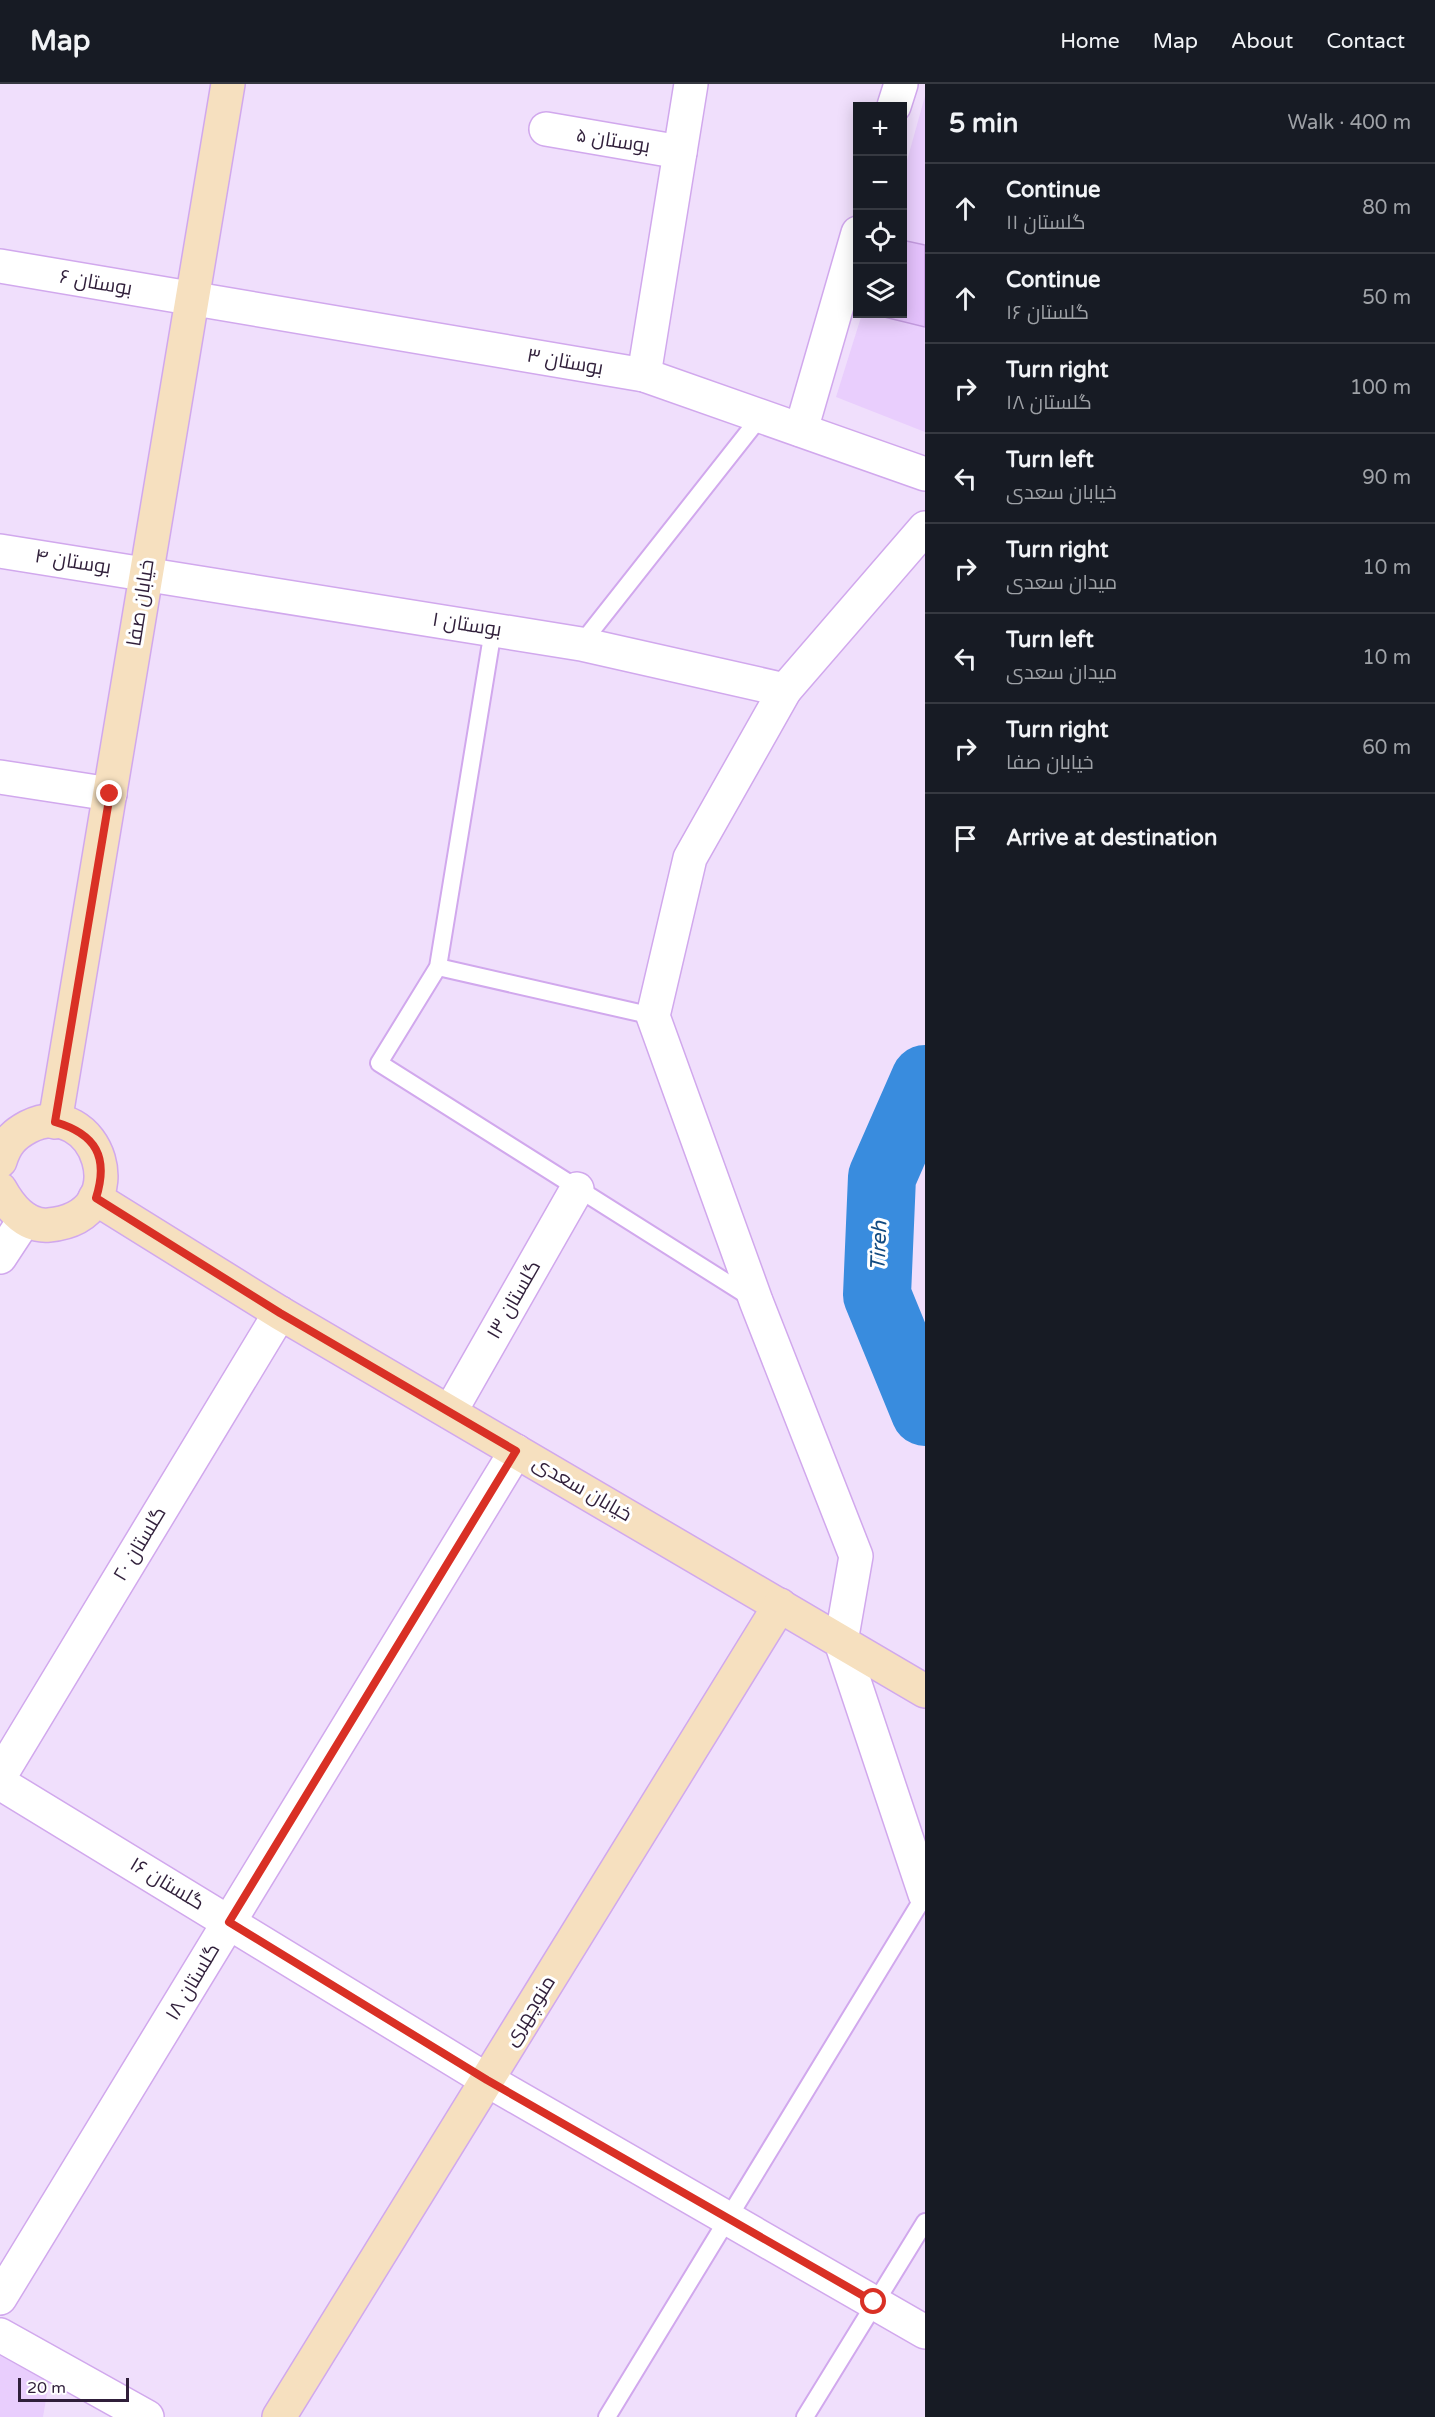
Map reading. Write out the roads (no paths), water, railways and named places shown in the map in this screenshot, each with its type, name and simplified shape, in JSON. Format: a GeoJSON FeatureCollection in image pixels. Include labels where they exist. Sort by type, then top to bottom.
{"type":"FeatureCollection","features":[{"type":"Feature","properties":{"kind":"street","name":"خیابان صفا"},"geometry":{"type":"LineString","coordinates":[[55,1122],[228,84]]}},
{"type":"Feature","properties":{"kind":"street"},"geometry":{"type":"LineString","coordinates":[[644,375],[691,84]]}},
{"type":"Feature","properties":{"kind":"street"},"geometry":{"type":"LineString","coordinates":[[895,102],[901,84]]}},
{"type":"Feature","properties":{"kind":"street","name":"بوستان ۵"},"geometry":{"type":"LineString","coordinates":[[546,129],[680,152]]}},
{"type":"Feature","properties":{"kind":"street"},"geometry":{"type":"LineString","coordinates":[[801,430],[853,250]]}},
{"type":"Feature","properties":{"kind":"street","name":"بوستان ۶"},"geometry":{"type":"LineString","coordinates":[[0,266],[192,299]]}},
{"type":"Feature","properties":{"kind":"street","name":"بوستان ۳"},"geometry":{"type":"LineString","coordinates":[[192,299],[644,375],[925,474]]}},
{"type":"Feature","properties":{"kind":"street"},"geometry":{"type":"LineString","coordinates":[[925,528],[785,690],[690,858],[653,1016],[756,1301],[856,1556],[841,1642],[925,1895]]}},
{"type":"Feature","properties":{"kind":"street","name":"بوستان ۴"},"geometry":{"type":"LineString","coordinates":[[0,551],[146,573]]}},
{"type":"Feature","properties":{"kind":"street","name":"بوستان ۱"},"geometry":{"type":"LineString","coordinates":[[146,573],[581,644],[785,690]]}},
{"type":"Feature","properties":{"kind":"street"},"geometry":{"type":"LineString","coordinates":[[0,777],[110,794]]}},
{"type":"Feature","properties":{"kind":"street"},"geometry":{"type":"LineString","coordinates":[[0,1189],[9,1206],[25,1219],[45,1225],[65,1223],[83,1213],[96,1198],[102,1179],[100,1158],[90,1140],[74,1127],[55,1122],[35,1124],[16,1133],[1,1152]]}},
{"type":"Feature","properties":{"kind":"street","name":"گلستان ۱۳"},"geometry":{"type":"LineString","coordinates":[[450,1412],[577,1189]]}},
{"type":"Feature","properties":{"kind":"street","name":"خیابان سعدی"},"geometry":{"type":"LineString","coordinates":[[96,1198],[280,1313],[921,1689]]}},
{"type":"Feature","properties":{"kind":"street"},"geometry":{"type":"LineString","coordinates":[[0,1257],[25,1219]]}},
{"type":"Feature","properties":{"kind":"street","name":"گلستان ۲۰"},"geometry":{"type":"LineString","coordinates":[[0,1776],[280,1313]]}},
{"type":"Feature","properties":{"kind":"street","name":"گلستان ۱۸"},"geometry":{"type":"LineString","coordinates":[[0,2298],[516,1451]]}},
{"type":"Feature","properties":{"kind":"street","name":"منوچهری"},"geometry":{"type":"LineString","coordinates":[[279,2417],[780,1605]]}},
{"type":"Feature","properties":{"kind":"street","name":"گلستان ۱۶"},"geometry":{"type":"LineString","coordinates":[[0,1783],[487,2080],[925,2332]]}},
{"type":"Feature","properties":{"kind":"street"},"geometry":{"type":"LineString","coordinates":[[0,2335],[147,2417]]}},
{"type":"Feature","properties":{"kind":"lane"},"geometry":{"type":"LineString","coordinates":[[581,644],[761,416]]}},
{"type":"Feature","properties":{"kind":"lane"},"geometry":{"type":"LineString","coordinates":[[493,630],[438,967],[379,1063],[756,1301]]}},
{"type":"Feature","properties":{"kind":"lane"},"geometry":{"type":"LineString","coordinates":[[438,967],[653,1016]]}},
{"type":"Feature","properties":{"kind":"lane"},"geometry":{"type":"LineString","coordinates":[[607,2417],[925,1895]]}},
{"type":"Feature","properties":{"kind":"lane"},"geometry":{"type":"LineString","coordinates":[[805,2417],[925,2222]]}},
{"type":"Feature","properties":{"kind":"waterway","name":"Tireh"},"geometry":{"type":"LineString","coordinates":[[925,1079],[882,1177],[877,1295],[925,1412]]}}]}
